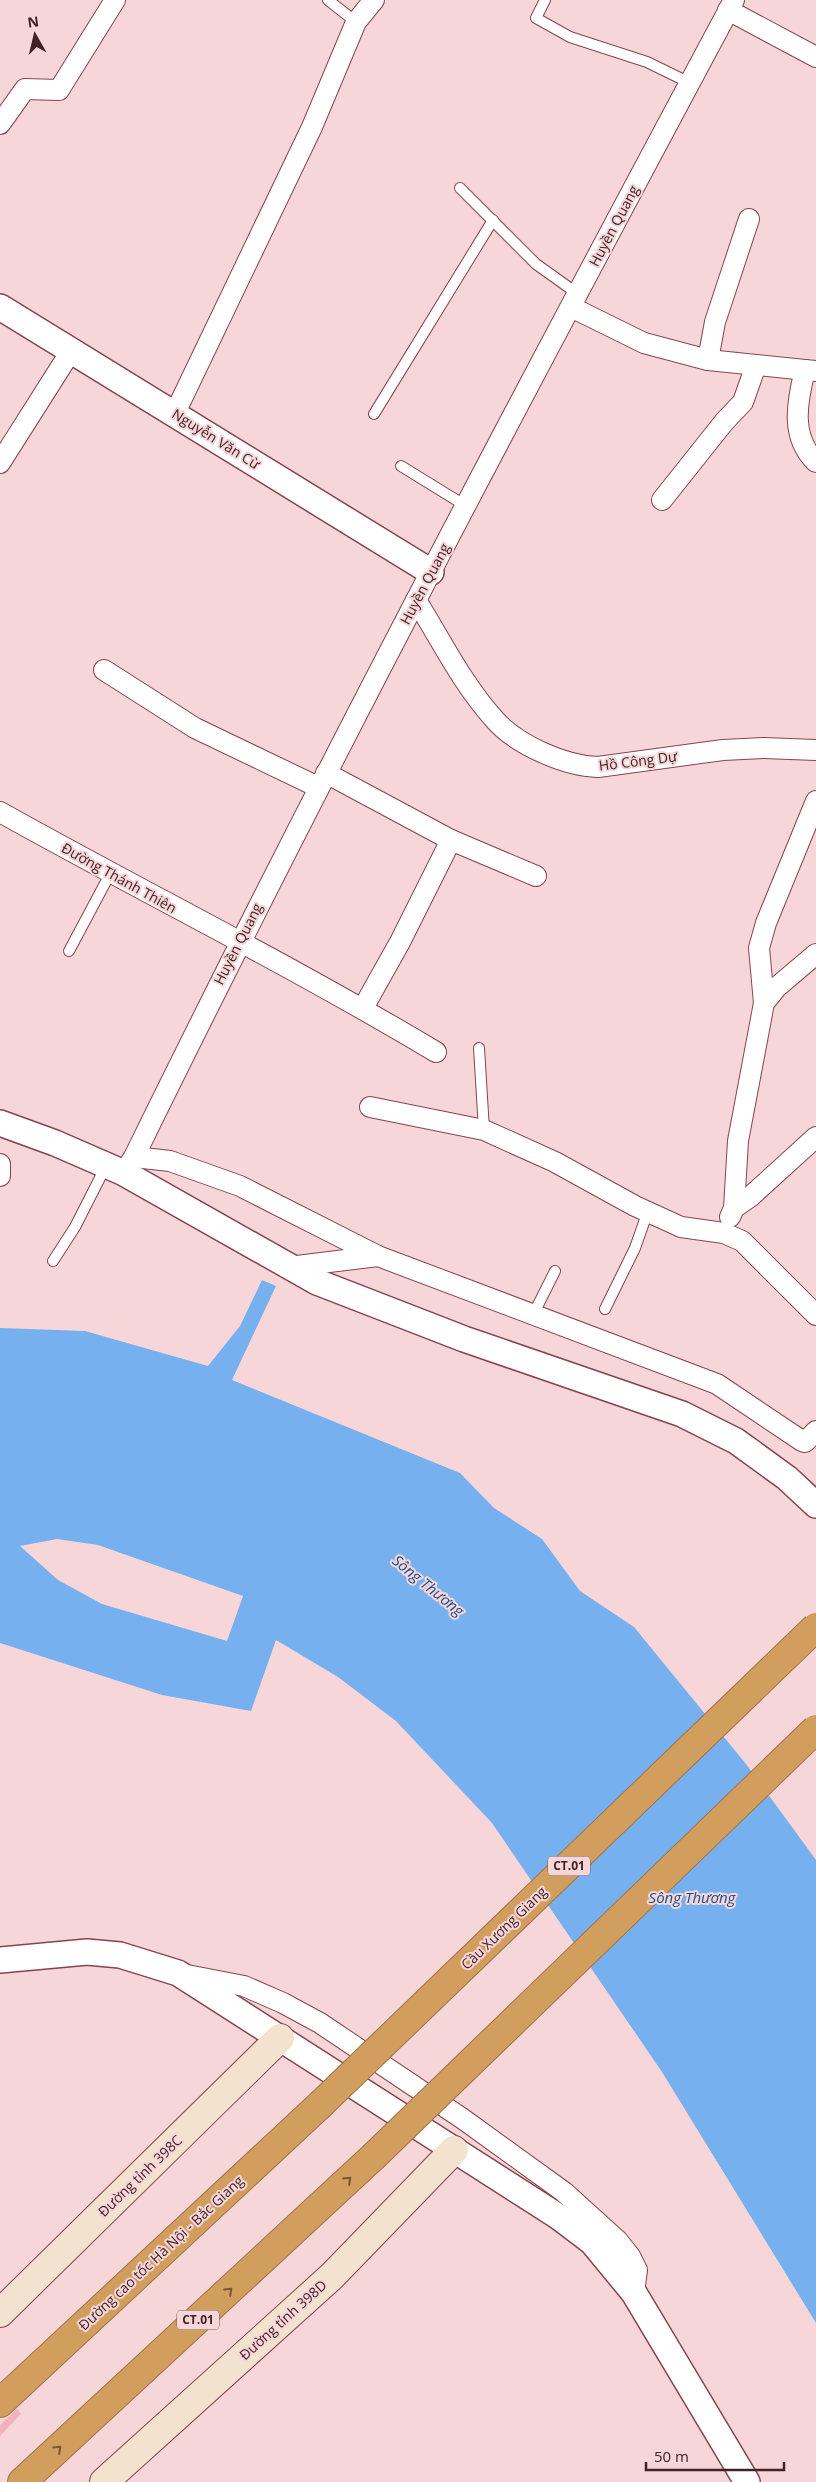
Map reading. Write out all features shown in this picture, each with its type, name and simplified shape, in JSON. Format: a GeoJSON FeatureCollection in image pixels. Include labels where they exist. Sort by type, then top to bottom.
{"type":"FeatureCollection","features":[{"type":"Feature","properties":{"kind":"highway","name":"Cầu Xương Giang"},"geometry":{"type":"LineString","coordinates":[[321,2104],[816,1627]]}},
{"type":"Feature","properties":{"kind":"highway","name":"CT.01"},"geometry":{"type":"LineString","coordinates":[[22,2482],[373,2157],[816,1730]]}},
{"type":"Feature","properties":{"kind":"highway","name":"Đường cao tốc Hà Nội - Bắc Giang"},"geometry":{"type":"LineString","coordinates":[[0,2403],[321,2104]]}},
{"type":"Feature","properties":{"kind":"main road","name":"Đường tỉnh 398C"},"geometry":{"type":"LineString","coordinates":[[0,2313],[280,2038]]}},
{"type":"Feature","properties":{"kind":"main road","name":"Đường tỉnh 398D"},"geometry":{"type":"LineString","coordinates":[[104,2482],[332,2276],[454,2150]]}},
{"type":"Feature","properties":{"kind":"street"},"geometry":{"type":"LineString","coordinates":[[0,124],[25,89],[59,90],[115,0]]}},
{"type":"Feature","properties":{"kind":"street"},"geometry":{"type":"LineString","coordinates":[[175,413],[312,127],[356,22],[374,0]]}},
{"type":"Feature","properties":{"kind":"street"},"geometry":{"type":"LineString","coordinates":[[731,5],[816,57]]}},
{"type":"Feature","properties":{"kind":"street","name":"Huyền Quang"},"geometry":{"type":"LineString","coordinates":[[121,1165],[416,600],[731,5]]}},
{"type":"Feature","properties":{"kind":"street"},"geometry":{"type":"LineString","coordinates":[[708,360],[717,314],[749,219]]}},
{"type":"Feature","properties":{"kind":"street"},"geometry":{"type":"LineString","coordinates":[[574,301],[644,343],[708,360],[811,371],[799,396],[799,433],[805,451],[816,462]]}},
{"type":"Feature","properties":{"kind":"street","name":"Nguyễn Văn Cừ"},"geometry":{"type":"LineString","coordinates":[[0,307],[431,572]]}},
{"type":"Feature","properties":{"kind":"street"},"geometry":{"type":"LineString","coordinates":[[0,463],[71,351]]}},
{"type":"Feature","properties":{"kind":"street"},"geometry":{"type":"LineString","coordinates":[[662,500],[724,422],[743,402],[756,365]]}},
{"type":"Feature","properties":{"kind":"street","name":"Hồ Công Dự"},"geometry":{"type":"LineString","coordinates":[[416,600],[463,677],[495,721],[532,748],[580,766],[598,767],[723,750],[764,748],[816,750]]}},
{"type":"Feature","properties":{"kind":"street"},"geometry":{"type":"LineString","coordinates":[[104,670],[195,728],[322,780],[451,840],[536,876]]}},
{"type":"Feature","properties":{"kind":"street"},"geometry":{"type":"LineString","coordinates":[[724,1233],[734,1208],[738,1141],[764,1002],[759,948],[766,923],[816,801]]}},
{"type":"Feature","properties":{"kind":"street","name":"Đường Thánh Thiên"},"geometry":{"type":"LineString","coordinates":[[0,812],[110,874],[363,1008],[436,1052]]}},
{"type":"Feature","properties":{"kind":"street"},"geometry":{"type":"LineString","coordinates":[[363,1008],[400,942],[451,840]]}},
{"type":"Feature","properties":{"kind":"street"},"geometry":{"type":"LineString","coordinates":[[764,1002],[777,986],[816,954]]}},
{"type":"Feature","properties":{"kind":"street"},"geometry":{"type":"LineString","coordinates":[[370,1107],[484,1130],[555,1162],[648,1212],[681,1227],[724,1233],[742,1242],[816,1315]]}},
{"type":"Feature","properties":{"kind":"street"},"geometry":{"type":"LineString","coordinates":[[0,1123],[121,1165],[317,1282],[368,1303],[682,1414],[736,1440],[787,1478],[816,1505]]}},
{"type":"Feature","properties":{"kind":"street"},"geometry":{"type":"LineString","coordinates":[[734,1208],[816,1137]]}},
{"type":"Feature","properties":{"kind":"street"},"geometry":{"type":"LineString","coordinates":[[121,1165],[170,1161],[240,1186],[378,1256],[717,1384],[810,1437]]}},
{"type":"Feature","properties":{"kind":"street"},"geometry":{"type":"LineString","coordinates":[[0,1164],[0,1176]]}},
{"type":"Feature","properties":{"kind":"street"},"geometry":{"type":"LineString","coordinates":[[289,1267],[378,1256]]}},
{"type":"Feature","properties":{"kind":"street"},"geometry":{"type":"LineString","coordinates":[[0,1960],[87,1952],[120,1955],[178,1973],[244,1986],[283,2003],[320,2024],[463,2119],[564,2192],[618,2241],[630,2256],[637,2270],[634,2293]]}},
{"type":"Feature","properties":{"kind":"street"},"geometry":{"type":"LineString","coordinates":[[178,1973],[560,2217],[592,2242],[634,2293],[748,2482]]}},
{"type":"Feature","properties":{"kind":"lane"},"geometry":{"type":"LineString","coordinates":[[328,0],[356,22]]}},
{"type":"Feature","properties":{"kind":"lane"},"geometry":{"type":"LineString","coordinates":[[546,0],[536,18],[570,36],[647,62],[690,83]]}},
{"type":"Feature","properties":{"kind":"lane"},"geometry":{"type":"LineString","coordinates":[[460,188],[574,301]]}},
{"type":"Feature","properties":{"kind":"lane"},"geometry":{"type":"LineString","coordinates":[[374,414],[493,220]]}},
{"type":"Feature","properties":{"kind":"lane"},"geometry":{"type":"LineString","coordinates":[[401,466],[466,506]]}},
{"type":"Feature","properties":{"kind":"lane"},"geometry":{"type":"LineString","coordinates":[[69,951],[110,874]]}},
{"type":"Feature","properties":{"kind":"lane"},"geometry":{"type":"LineString","coordinates":[[479,1048],[484,1130]]}},
{"type":"Feature","properties":{"kind":"lane"},"geometry":{"type":"LineString","coordinates":[[53,1261],[75,1227],[121,1165]]}},
{"type":"Feature","properties":{"kind":"lane"},"geometry":{"type":"LineString","coordinates":[[606,1309],[635,1248],[648,1212]]}},
{"type":"Feature","properties":{"kind":"lane"},"geometry":{"type":"LineString","coordinates":[[532,1315],[555,1271]]}},
{"type":"Feature","properties":{"kind":"shaded area"},"geometry":{"type":"Polygon","coordinates":[[[17,2409],[21,2414],[0,2436],[0,2425],[17,2409]]]}},
{"type":"Feature","properties":{"kind":"water","name":"Sông Thương"},"geometry":{"type":"Polygon","coordinates":[[[262,1280],[276,1286],[232,1380],[460,1473],[494,1508],[542,1539],[580,1591],[634,1627],[746,1764],[816,1860],[816,2323],[662,2072],[492,1823],[396,1721],[338,1677],[276,1640],[251,1711],[162,1695],[0,1643],[0,1328],[85,1331],[208,1366],[240,1326],[262,1280]],[[57,1539],[20,1546],[58,1580],[102,1604],[227,1641],[243,1596],[98,1545],[57,1539]]]}}]}
